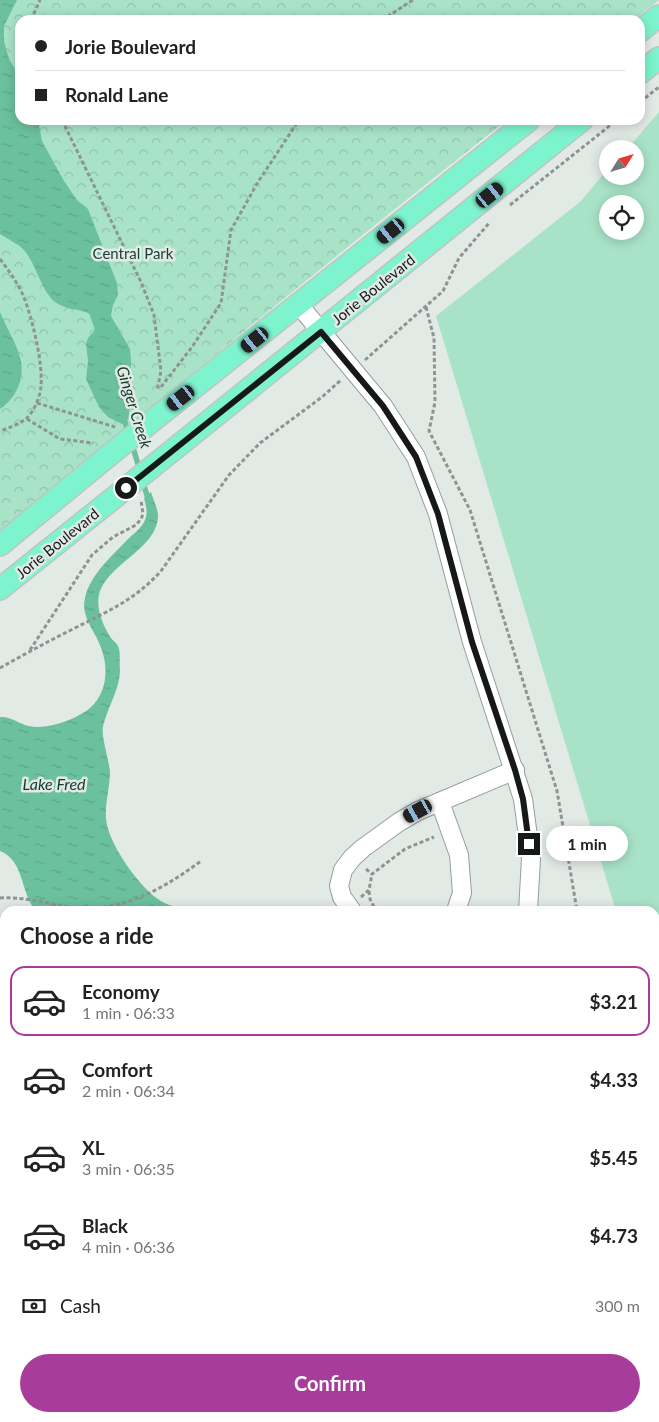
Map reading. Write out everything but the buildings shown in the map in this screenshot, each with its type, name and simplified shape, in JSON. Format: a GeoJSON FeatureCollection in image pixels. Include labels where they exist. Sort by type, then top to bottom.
{"type":"FeatureCollection","features":[{"type":"Feature","properties":{"kind":"main road"},"geometry":{"type":"LineString","coordinates":[[645,27],[659,16]]}},
{"type":"Feature","properties":{"kind":"main road"},"geometry":{"type":"LineString","coordinates":[[645,69],[659,58]]}},
{"type":"Feature","properties":{"kind":"main road"},"geometry":{"type":"LineString","coordinates":[[0,545],[101,450],[298,304],[523,125]]}},
{"type":"Feature","properties":{"kind":"main road","name":"Jorie Boulevard"},"geometry":{"type":"LineString","coordinates":[[0,589],[134,494],[152,467],[576,125]]}},
{"type":"Feature","properties":{"kind":"street"},"geometry":{"type":"LineString","coordinates":[[298,304],[383,406],[416,457],[438,514],[472,642],[523,799],[530,859],[528,906]]}},
{"type":"Feature","properties":{"kind":"street"},"geometry":{"type":"LineString","coordinates":[[349,906],[342,897],[340,886],[343,870],[352,858],[399,822],[515,770]]}},
{"type":"Feature","properties":{"kind":"street"},"geometry":{"type":"LineString","coordinates":[[440,802],[459,855],[462,893],[458,906]]}},
{"type":"Feature","properties":{"kind":"path"},"geometry":{"type":"LineString","coordinates":[[33,15],[40,0]]}},
{"type":"Feature","properties":{"kind":"path"},"geometry":{"type":"LineString","coordinates":[[390,15],[414,0]]}},
{"type":"Feature","properties":{"kind":"path"},"geometry":{"type":"LineString","coordinates":[[645,98],[659,87]]}},
{"type":"Feature","properties":{"kind":"path"},"geometry":{"type":"LineString","coordinates":[[64,125],[141,282],[154,315],[161,371],[157,393],[222,303],[231,230],[258,182],[296,125]]}},
{"type":"Feature","properties":{"kind":"path"},"geometry":{"type":"LineString","coordinates":[[503,211],[611,125]]}},
{"type":"Feature","properties":{"kind":"path"},"geometry":{"type":"LineString","coordinates":[[0,668],[29,651],[124,604],[148,585],[229,475],[260,443],[322,397],[426,308],[443,291],[459,258],[488,223],[496,217]]}},
{"type":"Feature","properties":{"kind":"path"},"geometry":{"type":"LineString","coordinates":[[0,259],[14,278],[23,296],[32,323],[39,357],[41,385],[37,403],[27,419],[0,431]]}},
{"type":"Feature","properties":{"kind":"path"},"geometry":{"type":"LineString","coordinates":[[426,308],[434,338],[435,402],[429,431],[470,510],[543,744],[557,791],[576,906]]}},
{"type":"Feature","properties":{"kind":"path"},"geometry":{"type":"LineString","coordinates":[[37,403],[128,430]]}},
{"type":"Feature","properties":{"kind":"path"},"geometry":{"type":"LineString","coordinates":[[27,419],[60,439],[101,450]]}},
{"type":"Feature","properties":{"kind":"path"},"geometry":{"type":"LineString","coordinates":[[29,651],[92,555],[113,537],[136,525],[141,519],[143,514],[134,494]]}},
{"type":"Feature","properties":{"kind":"path"},"geometry":{"type":"LineString","coordinates":[[374,906],[370,899],[372,874],[405,849],[433,837],[442,838]]}},
{"type":"Feature","properties":{"kind":"path"},"geometry":{"type":"LineString","coordinates":[[352,858],[372,874]]}},
{"type":"Feature","properties":{"kind":"path"},"geometry":{"type":"LineString","coordinates":[[103,906],[132,901],[154,891],[177,879],[201,861]]}},
{"type":"Feature","properties":{"kind":"path"},"geometry":{"type":"LineString","coordinates":[[352,906],[370,890]]}},
{"type":"Feature","properties":{"kind":"path"},"geometry":{"type":"LineString","coordinates":[[0,898],[24,898],[68,906]]}},
{"type":"Feature","properties":{"kind":"green space","name":"Central Park"},"geometry":{"type":"Polygon","coordinates":[[[0,0],[659,0],[640,15],[15,15],[15,125],[501,125],[379,221],[0,530],[0,0]]]}},
{"type":"Feature","properties":{"kind":"green space"},"geometry":{"type":"Polygon","coordinates":[[[659,112],[659,906],[614,906],[436,316],[580,202],[599,179],[599,185],[644,185],[644,140],[635,140],[659,112]]]}},
{"type":"Feature","properties":{"kind":"water"},"geometry":{"type":"Polygon","coordinates":[[[0,0],[17,0],[4,26],[4,41],[9,59],[15,69],[15,125],[39,125],[42,141],[64,181],[77,200],[88,209],[117,283],[118,295],[113,305],[111,316],[130,349],[131,360],[129,418],[122,424],[108,417],[99,407],[86,379],[88,361],[86,344],[98,323],[90,314],[66,308],[55,302],[50,297],[23,249],[0,234],[0,0]]]}},
{"type":"Feature","properties":{"kind":"water"},"geometry":{"type":"Polygon","coordinates":[[[0,312],[16,346],[22,368],[20,383],[16,391],[7,404],[0,409],[0,312]]]}},
{"type":"Feature","properties":{"kind":"water","name":"Lake Fred"},"geometry":{"type":"Polygon","coordinates":[[[151,492],[158,514],[156,526],[142,547],[112,574],[104,584],[98,600],[103,623],[119,648],[120,654],[118,684],[103,727],[110,772],[106,818],[118,852],[135,876],[153,895],[173,906],[32,906],[14,862],[0,851],[0,717],[29,726],[44,727],[61,723],[77,716],[96,702],[103,688],[106,672],[104,656],[85,612],[85,598],[96,574],[143,523],[147,512],[144,498],[151,492]]]}},
{"type":"Feature","properties":{"kind":"waterway","name":"Ginger Creek"},"geometry":{"type":"LineString","coordinates":[[91,310],[99,334]]}},
{"type":"Feature","properties":{"kind":"waterway","name":"Ginger Creek"},"geometry":{"type":"LineString","coordinates":[[123,415],[129,435]]}},
{"type":"Feature","properties":{"kind":"waterway","name":"Ginger Creek"},"geometry":{"type":"LineString","coordinates":[[132,444],[140,471]]}},
{"type":"Feature","properties":{"kind":"waterway","name":"Ginger Creek"},"geometry":{"type":"LineString","coordinates":[[142,479],[149,502]]}},
{"type":"Feature","properties":{"kind":"route"},"geometry":{"type":"LineString","coordinates":[[126,488],[321,332],[383,406],[416,457],[438,514],[472,642],[515,770],[523,799],[529,844]]}}]}
